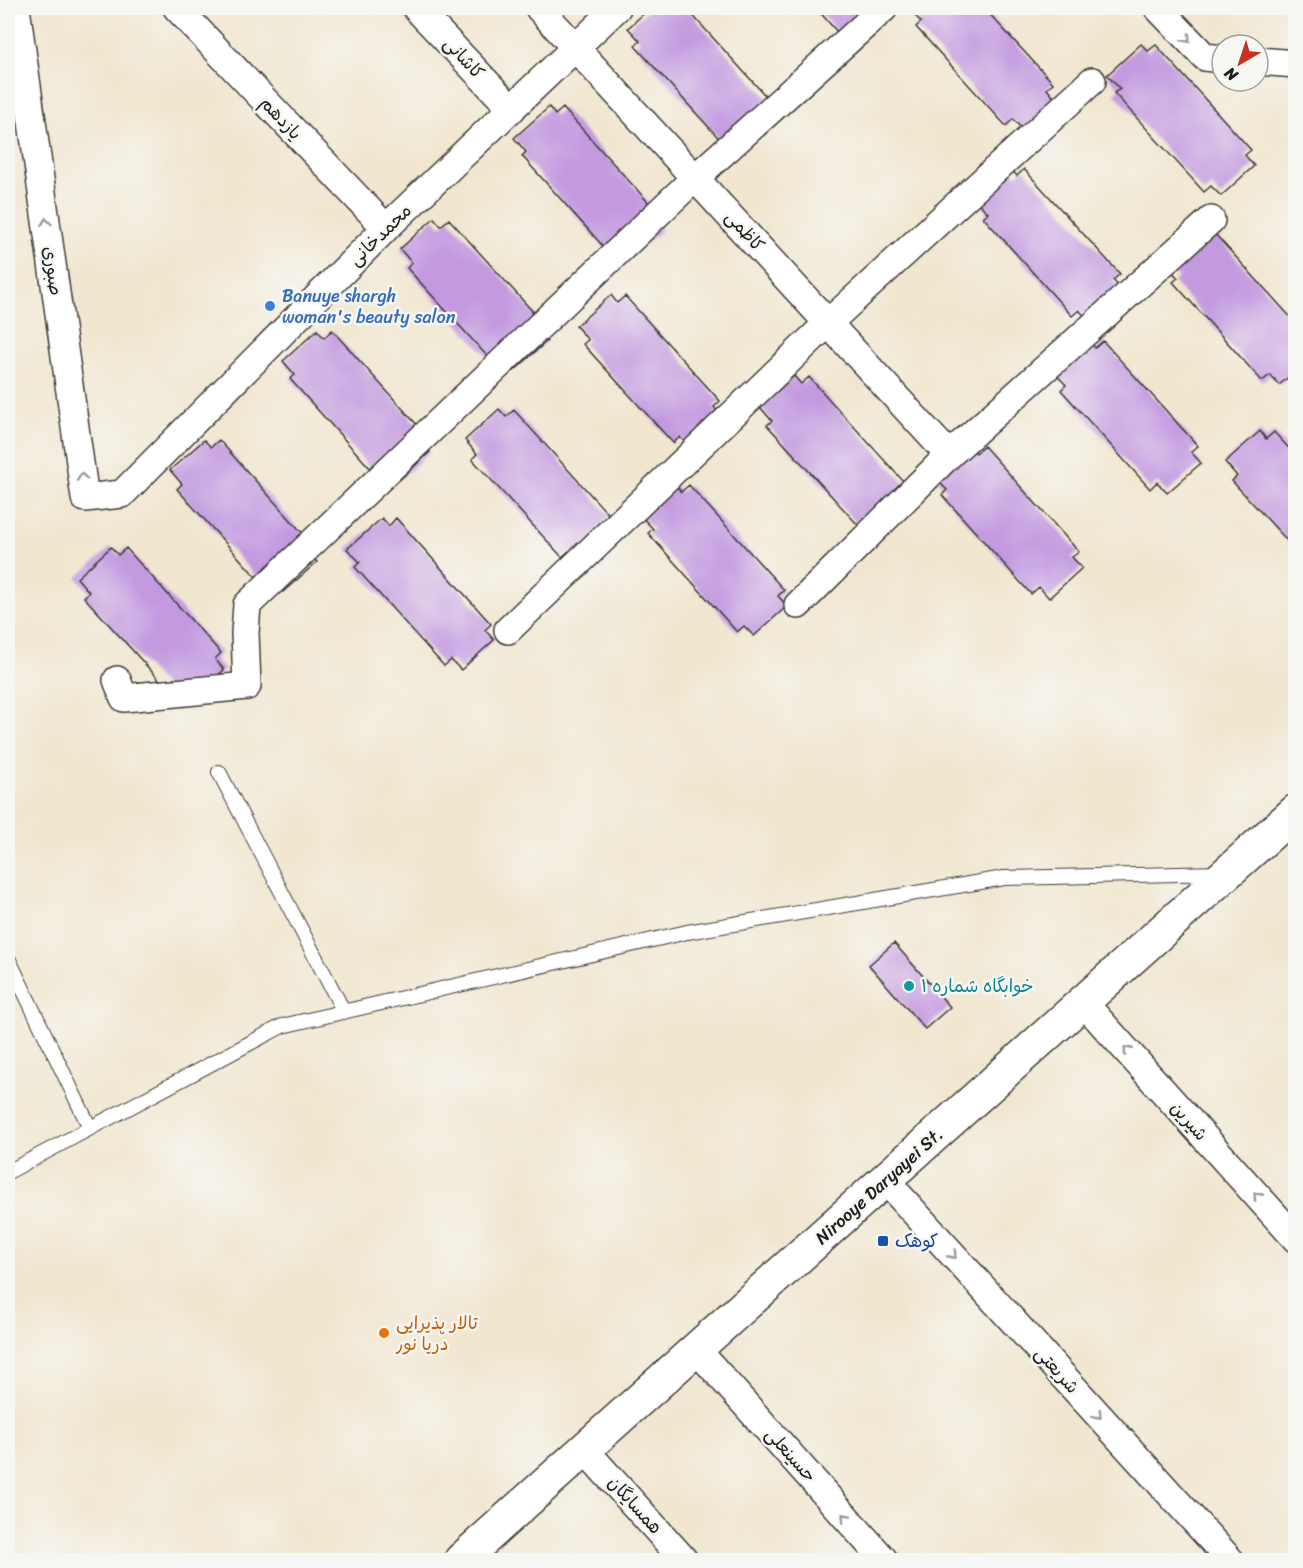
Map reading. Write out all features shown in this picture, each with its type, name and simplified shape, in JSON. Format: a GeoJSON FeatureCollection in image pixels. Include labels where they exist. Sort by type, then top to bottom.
{"type":"FeatureCollection","features":[{"type":"Feature","properties":{"kind":"main road","name":"Nirooye Daryayei St."},"geometry":{"type":"LineString","coordinates":[[461,1560],[1228,872],[1293,820]]}},
{"type":"Feature","properties":{"kind":"street","name":"صبوری"},"geometry":{"type":"LineString","coordinates":[[16,8],[85,498],[123,494]]}},
{"type":"Feature","properties":{"kind":"street","name":"یازدهم"},"geometry":{"type":"LineString","coordinates":[[177,8],[386,228]]}},
{"type":"Feature","properties":{"kind":"street","name":"کاشانی"},"geometry":{"type":"LineString","coordinates":[[417,8],[512,109]]}},
{"type":"Feature","properties":{"kind":"street","name":"کاظمی"},"geometry":{"type":"LineString","coordinates":[[539,8],[949,455]]}},
{"type":"Feature","properties":{"kind":"street","name":"محمدخانی"},"geometry":{"type":"LineString","coordinates":[[123,494],[386,228],[617,8]]}},
{"type":"Feature","properties":{"kind":"street"},"geometry":{"type":"LineString","coordinates":[[117,680],[124,698],[247,686],[245,633],[247,605],[696,177],[884,8]]}},
{"type":"Feature","properties":{"kind":"street"},"geometry":{"type":"LineString","coordinates":[[1158,8],[1205,57],[1210,58]]}},
{"type":"Feature","properties":{"kind":"street"},"geometry":{"type":"LineString","coordinates":[[1270,62],[1296,63]]}},
{"type":"Feature","properties":{"kind":"street"},"geometry":{"type":"LineString","coordinates":[[508,630],[828,323],[1092,81]]}},
{"type":"Feature","properties":{"kind":"street"},"geometry":{"type":"LineString","coordinates":[[798,605],[949,455],[1211,220]]}},
{"type":"Feature","properties":{"kind":"street","name":"شیرین"},"geometry":{"type":"LineString","coordinates":[[1083,1002],[1296,1239]]}},
{"type":"Feature","properties":{"kind":"street","name":"شریعتی"},"geometry":{"type":"LineString","coordinates":[[885,1180],[1230,1560]]}},
{"type":"Feature","properties":{"kind":"street","name":"حسینعلی"},"geometry":{"type":"LineString","coordinates":[[697,1350],[884,1560]]}},
{"type":"Feature","properties":{"kind":"street","name":"همسایگان"},"geometry":{"type":"LineString","coordinates":[[585,1450],[684,1560]]}},
{"type":"Feature","properties":{"kind":"lane"},"geometry":{"type":"LineString","coordinates":[[219,772],[344,1012]]}},
{"type":"Feature","properties":{"kind":"lane"},"geometry":{"type":"LineString","coordinates":[[8,1172],[282,1026],[687,932],[1004,878],[1228,872]]}},
{"type":"Feature","properties":{"kind":"lane"},"geometry":{"type":"LineString","coordinates":[[8,958],[90,1128]]}},
{"type":"Feature","properties":{"kind":"building"},"geometry":{"type":"Polygon","coordinates":[[[650,8],[686,8],[772,103],[725,145],[635,46],[640,41],[628,28],[650,8]]]}},
{"type":"Feature","properties":{"kind":"building"},"geometry":{"type":"Polygon","coordinates":[[[816,8],[890,8],[840,35],[816,8]]]}},
{"type":"Feature","properties":{"kind":"building"},"geometry":{"type":"Polygon","coordinates":[[[908,8],[984,8],[1053,83],[1047,89],[1056,100],[1023,130],[1013,119],[1006,126],[916,27],[921,22],[908,8]]]}},
{"type":"Feature","properties":{"kind":"building"},"geometry":{"type":"Polygon","coordinates":[[[1141,44],[1148,51],[1156,45],[1251,150],[1245,155],[1254,166],[1221,196],[1211,186],[1204,192],[1114,93],[1120,89],[1107,75],[1141,44]]]}},
{"type":"Feature","properties":{"kind":"building"},"geometry":{"type":"Polygon","coordinates":[[[549,107],[555,115],[563,108],[658,213],[652,219],[661,230],[628,260],[611,255],[522,156],[526,152],[514,138],[549,107]]]}},
{"type":"Feature","properties":{"kind":"building"},"geometry":{"type":"Polygon","coordinates":[[[1010,168],[1017,176],[1024,169],[1120,274],[1113,280],[1123,291],[1089,321],[1079,310],[1072,316],[983,217],[988,213],[975,199],[1010,168]]]}},
{"type":"Feature","properties":{"kind":"building"},"geometry":{"type":"Polygon","coordinates":[[[434,218],[441,226],[449,219],[544,324],[538,330],[547,341],[514,371],[504,360],[497,367],[407,268],[412,263],[400,249],[434,218]]]}},
{"type":"Feature","properties":{"kind":"building"},"geometry":{"type":"Polygon","coordinates":[[[1214,233],[1296,323],[1296,371],[1279,385],[1270,375],[1262,381],[1173,282],[1178,278],[1165,264],[1214,233]]]}},
{"type":"Feature","properties":{"kind":"building"},"geometry":{"type":"Polygon","coordinates":[[[611,295],[617,303],[625,296],[720,401],[714,407],[723,418],[690,448],[680,437],[673,443],[583,344],[588,340],[576,326],[611,295]]]}},
{"type":"Feature","properties":{"kind":"building"},"geometry":{"type":"Polygon","coordinates":[[[317,330],[324,338],[332,330],[427,436],[420,442],[430,452],[396,483],[387,472],[379,478],[290,379],[295,375],[283,361],[317,330]]]}},
{"type":"Feature","properties":{"kind":"building"},"geometry":{"type":"Polygon","coordinates":[[[1088,340],[1095,348],[1103,341],[1198,446],[1191,452],[1201,463],[1167,493],[1157,482],[1150,489],[1061,390],[1066,385],[1053,371],[1088,340]]]}},
{"type":"Feature","properties":{"kind":"building"},"geometry":{"type":"Polygon","coordinates":[[[794,376],[801,384],[809,377],[904,482],[874,529],[864,518],[857,524],[767,425],[772,421],[760,407],[794,376]]]}},
{"type":"Feature","properties":{"kind":"building"},"geometry":{"type":"Polygon","coordinates":[[[499,409],[506,417],[514,410],[609,515],[579,562],[569,551],[562,557],[472,459],[477,454],[465,440],[499,409]]]}},
{"type":"Feature","properties":{"kind":"building"},"geometry":{"type":"Polygon","coordinates":[[[1260,431],[1266,439],[1274,432],[1296,456],[1296,550],[1232,481],[1237,476],[1225,462],[1260,431]]]}},
{"type":"Feature","properties":{"kind":"building"},"geometry":{"type":"Polygon","coordinates":[[[204,440],[211,447],[219,440],[314,546],[307,552],[317,562],[283,592],[273,581],[266,588],[177,489],[182,484],[170,470],[204,440]]]}},
{"type":"Feature","properties":{"kind":"building"},"geometry":{"type":"Polygon","coordinates":[[[969,446],[976,453],[984,446],[1079,552],[1072,557],[1082,568],[1049,598],[1039,587],[1031,594],[942,495],[947,490],[934,477],[969,446]]]}},
{"type":"Feature","properties":{"kind":"building"},"geometry":{"type":"Polygon","coordinates":[[[675,484],[681,492],[689,485],[784,590],[778,596],[787,606],[754,636],[744,626],[737,632],[648,533],[653,529],[640,515],[675,484]]]}},
{"type":"Feature","properties":{"kind":"building"},"geometry":{"type":"Polygon","coordinates":[[[382,518],[389,526],[396,518],[491,624],[485,630],[494,640],[461,670],[451,660],[444,666],[355,567],[360,562],[347,549],[382,518]]]}},
{"type":"Feature","properties":{"kind":"building"},"geometry":{"type":"Polygon","coordinates":[[[111,547],[118,555],[126,548],[221,653],[215,659],[224,670],[191,699],[174,696],[84,597],[89,592],[77,578],[111,547]]]}},
{"type":"Feature","properties":{"kind":"building","name":"خوابگاه شماره ۱"},"geometry":{"type":"Polygon","coordinates":[[[894,943],[950,1007],[925,1029],[869,965],[894,943]]]}},
{"type":"Feature","properties":{"kind":"place","name":"Banuye shargh woman's beauty salon"},"geometry":{"type":"Point","coordinates":[270,306]}},
{"type":"Feature","properties":{"kind":"place","name":"خوابگاه شماره ۱"},"geometry":{"type":"Point","coordinates":[909,986]}},
{"type":"Feature","properties":{"kind":"place","name":"کوهک"},"geometry":{"type":"Point","coordinates":[883,1241]}},
{"type":"Feature","properties":{"kind":"place","name":"تالار پذیرایی دریا نور"},"geometry":{"type":"Point","coordinates":[384,1333]}}]}
